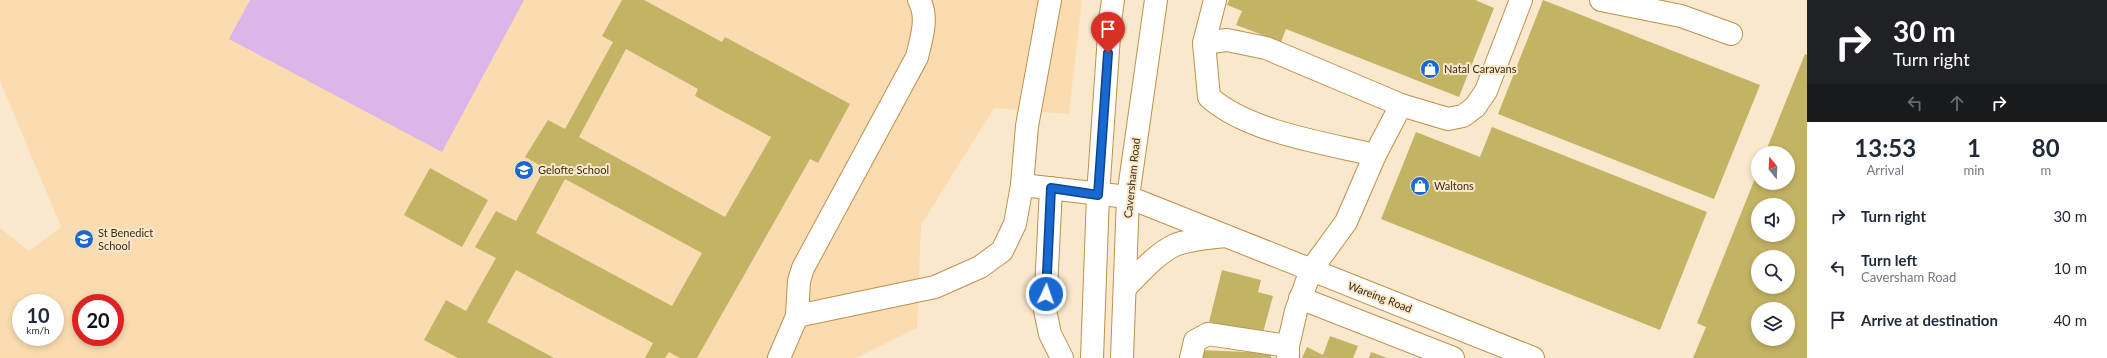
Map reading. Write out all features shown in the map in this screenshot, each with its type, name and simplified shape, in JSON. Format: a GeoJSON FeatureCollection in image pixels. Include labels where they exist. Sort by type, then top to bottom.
{"type":"FeatureCollection","features":[{"type":"Feature","properties":{"kind":"street"},"geometry":{"type":"LineString","coordinates":[[779,358],[797,316],[798,281],[803,268],[917,57],[924,30],[923,16],[919,0]]}},
{"type":"Feature","properties":{"kind":"street"},"geometry":{"type":"LineString","coordinates":[[797,316],[935,287],[980,267],[1002,251],[1015,224],[1022,185],[1027,126],[1050,0]]}},
{"type":"Feature","properties":{"kind":"street"},"geometry":{"type":"LineString","coordinates":[[1092,358],[1098,195],[1110,21],[1113,0]]}},
{"type":"Feature","properties":{"kind":"street","name":"Caversham Road"},"geometry":{"type":"LineString","coordinates":[[1122,358],[1128,198],[1156,0]]}},
{"type":"Feature","properties":{"kind":"street"},"geometry":{"type":"LineString","coordinates":[[1215,0],[1204,43],[1208,97],[1221,108],[1236,116],[1272,129],[1375,155]]}},
{"type":"Feature","properties":{"kind":"street"},"geometry":{"type":"LineString","coordinates":[[1204,43],[1227,40],[1266,48],[1401,105],[1448,119],[1463,116],[1475,108],[1486,91],[1521,0]]}},
{"type":"Feature","properties":{"kind":"street"},"geometry":{"type":"LineString","coordinates":[[1601,0],[1681,16],[1731,34]]}},
{"type":"Feature","properties":{"kind":"street"},"geometry":{"type":"LineString","coordinates":[[1191,358],[1195,341],[1208,334],[1288,352],[1300,298],[1311,270],[1346,222],[1375,155],[1401,105]]}},
{"type":"Feature","properties":{"kind":"street","name":"Wareing Road"},"geometry":{"type":"LineString","coordinates":[[1022,185],[1128,198],[1533,358]]}},
{"type":"Feature","properties":{"kind":"street"},"geometry":{"type":"LineString","coordinates":[[1051,188],[1045,310],[1050,334],[1062,358]]}},
{"type":"Feature","properties":{"kind":"street","name":"Wareing Road"},"geometry":{"type":"LineString","coordinates":[[1125,288],[1159,256],[1176,245],[1200,239],[1226,236]]}},
{"type":"Feature","properties":{"kind":"street"},"geometry":{"type":"LineString","coordinates":[[1300,298],[1453,358]]}},
{"type":"Feature","properties":{"kind":"shaded area","name":"Gelofte School"},"geometry":{"type":"Polygon","coordinates":[[[0,0],[1082,0],[1069,114],[994,108],[921,225],[917,328],[856,358],[0,358],[0,228],[29,251],[61,227],[0,81],[0,0]]]}},
{"type":"Feature","properties":{"kind":"shaded area"},"geometry":{"type":"Polygon","coordinates":[[[250,0],[524,0],[442,152],[229,39],[250,0]]]}},
{"type":"Feature","properties":{"kind":"building"},"geometry":{"type":"Polygon","coordinates":[[[622,0],[644,0],[722,42],[725,37],[850,104],[818,163],[810,159],[697,358],[680,358],[669,352],[665,358],[645,358],[653,343],[516,270],[487,322],[554,358],[458,358],[424,340],[446,300],[466,311],[496,258],[475,247],[496,211],[516,221],[545,168],[525,157],[548,120],[565,129],[613,42],[602,36],[622,0]],[[626,49],[579,137],[725,217],[771,137],[695,96],[698,89],[626,49]],[[565,179],[536,233],[672,306],[702,253],[565,179]]]}},
{"type":"Feature","properties":{"kind":"building","name":"Natal Caravans"},"geometry":{"type":"Polygon","coordinates":[[[1229,0],[1475,0],[1494,8],[1459,97],[1286,29],[1281,42],[1236,25],[1242,11],[1227,5],[1229,0]]]}},
{"type":"Feature","properties":{"kind":"building"},"geometry":{"type":"Polygon","coordinates":[[[1543,0],[1760,85],[1714,199],[1498,114],[1543,0]]]}},
{"type":"Feature","properties":{"kind":"building"},"geometry":{"type":"Polygon","coordinates":[[[1805,54],[1807,55],[1807,358],[1693,358],[1706,327],[1697,323],[1751,188],[1751,190],[1795,190],[1795,146],[1768,146],[1805,54]]]}},
{"type":"Feature","properties":{"kind":"building"},"geometry":{"type":"Polygon","coordinates":[[[1492,127],[1707,212],[1660,330],[1381,219],[1416,132],[1480,157],[1492,127]]]}},
{"type":"Feature","properties":{"kind":"building"},"geometry":{"type":"Polygon","coordinates":[[[430,168],[488,200],[462,247],[404,215],[430,168]]]}},
{"type":"Feature","properties":{"kind":"building"},"geometry":{"type":"Polygon","coordinates":[[[1222,270],[1261,280],[1258,292],[1273,296],[1262,336],[1209,322],[1222,270]]]}},
{"type":"Feature","properties":{"kind":"building"},"geometry":{"type":"Polygon","coordinates":[[[1330,336],[1358,346],[1353,358],[1302,358],[1307,347],[1323,355],[1330,336]]]}},
{"type":"Feature","properties":{"kind":"building"},"geometry":{"type":"Polygon","coordinates":[[[1198,350],[1271,353],[1271,358],[1198,358],[1198,350]]]}},
{"type":"Feature","properties":{"kind":"building"},"geometry":{"type":"Polygon","coordinates":[[[1371,352],[1387,358],[1369,358],[1371,352]]]}},
{"type":"Feature","properties":{"kind":"place","name":"Natal Caravans"},"geometry":{"type":"Point","coordinates":[1430,69]}},
{"type":"Feature","properties":{"kind":"place","name":"Gelofte School"},"geometry":{"type":"Point","coordinates":[524,170]}},
{"type":"Feature","properties":{"kind":"place","name":"Waltons"},"geometry":{"type":"Point","coordinates":[1420,186]}},
{"type":"Feature","properties":{"kind":"place","name":"St Benedict School"},"geometry":{"type":"Point","coordinates":[84,239]}},
{"type":"Feature","properties":{"kind":"route"},"geometry":{"type":"LineString","coordinates":[[1046,294],[1051,188],[1098,195],[1108,53]]}}]}
